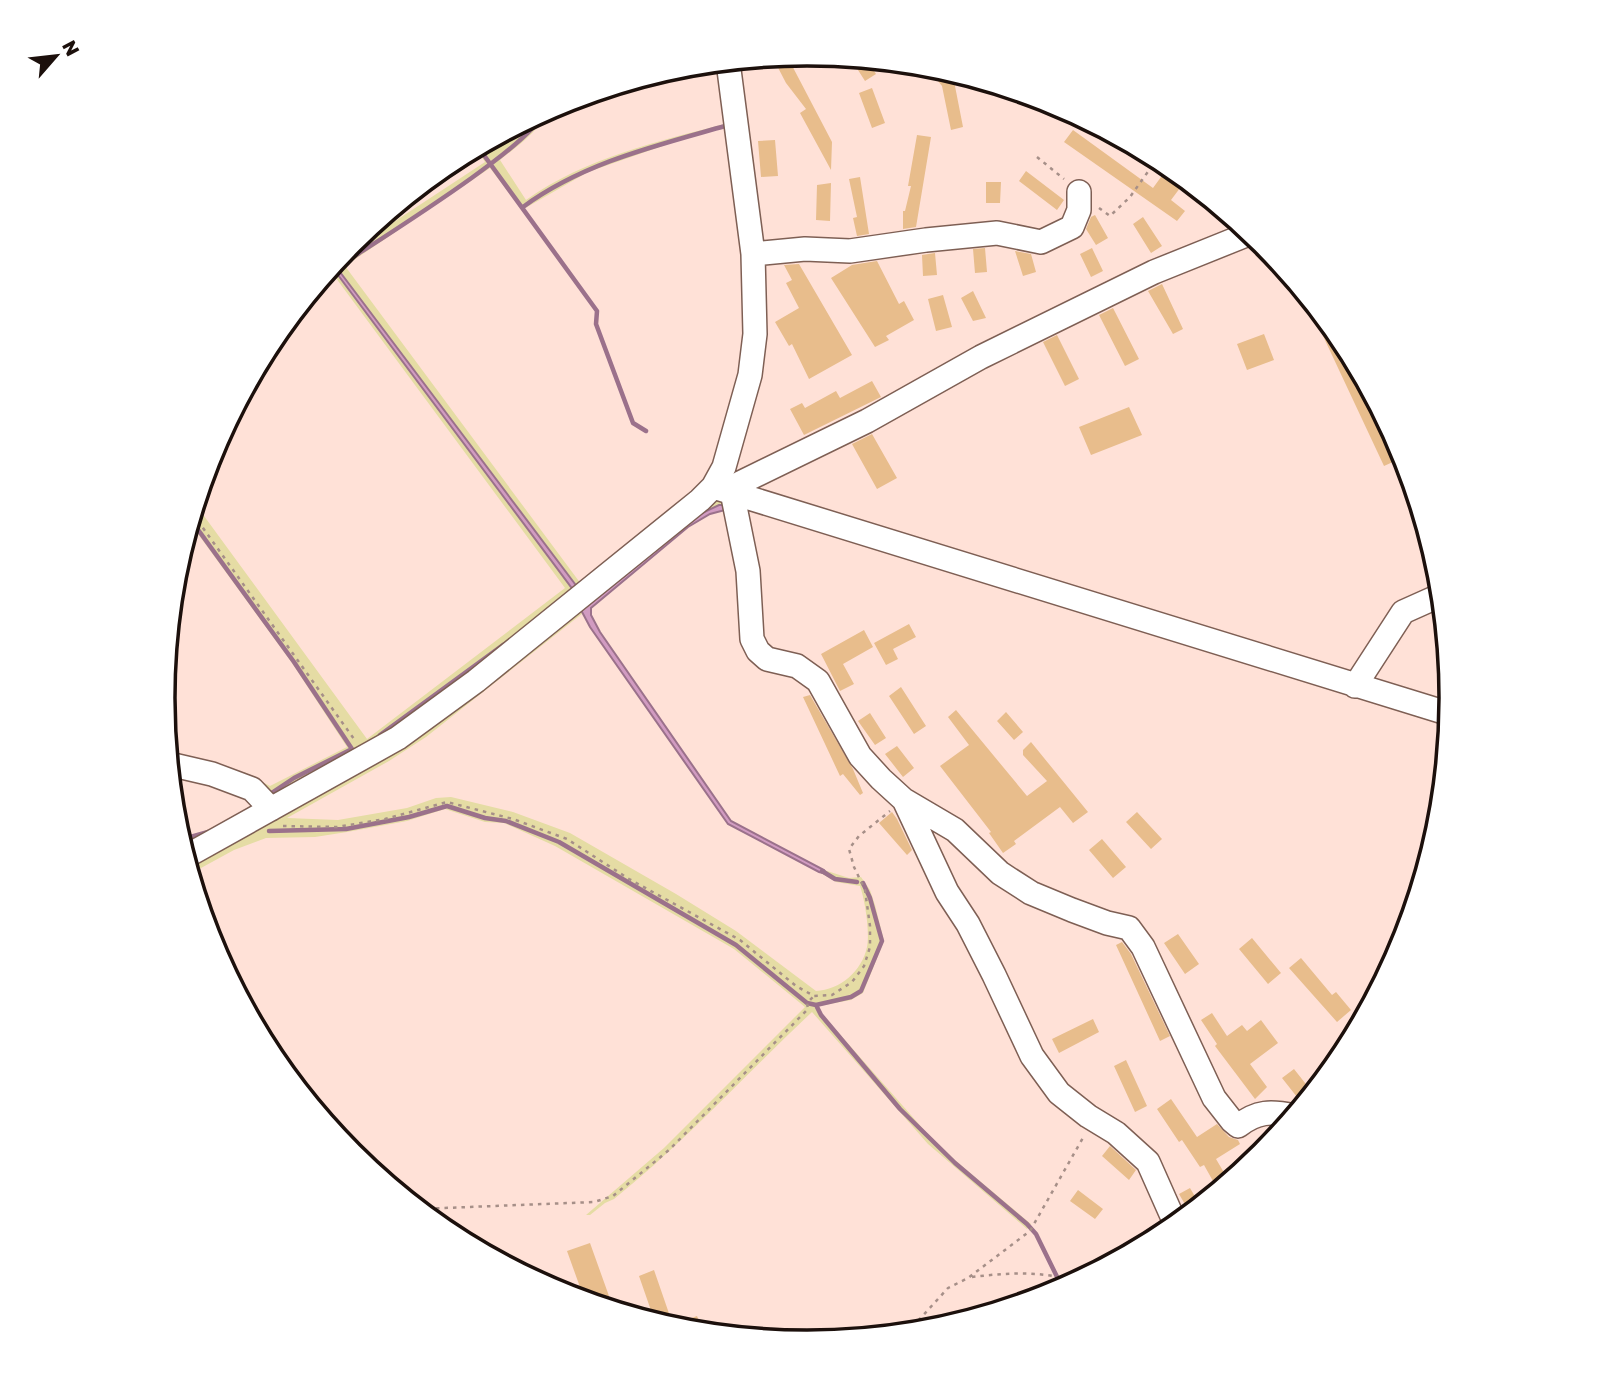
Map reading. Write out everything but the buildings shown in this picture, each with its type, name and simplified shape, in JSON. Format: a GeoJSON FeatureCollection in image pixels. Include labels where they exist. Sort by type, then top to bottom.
{"type":"FeatureCollection","features":[{"type":"Feature","properties":{"kind":"street"},"geometry":{"type":"LineString","coordinates":[[729,72],[753,254],[756,314],[750,375],[724,467],[722,489],[748,571],[752,639],[758,651],[767,659],[797,666],[818,681],[860,756],[904,800],[955,830],[1000,873],[1031,892],[1095,919],[1129,928],[1143,947],[1214,1098],[1232,1121],[1238,1126],[1249,1117],[1267,1111],[1283,1114]]}},
{"type":"Feature","properties":{"kind":"street"},"geometry":{"type":"LineString","coordinates":[[753,254],[805,249],[850,251],[997,233],[1041,242],[1072,227],[1079,210],[1079,192]]}},
{"type":"Feature","properties":{"kind":"street"},"geometry":{"type":"LineString","coordinates":[[194,852],[398,738],[476,681],[700,500],[867,421],[1006,345],[1154,272],[1239,238]]}},
{"type":"Feature","properties":{"kind":"street"},"geometry":{"type":"LineString","coordinates":[[722,489],[1439,712]]}},
{"type":"Feature","properties":{"kind":"street"},"geometry":{"type":"LineString","coordinates":[[1355,686],[1403,612],[1431,599]]}},
{"type":"Feature","properties":{"kind":"street"},"geometry":{"type":"LineString","coordinates":[[179,766],[212,774],[253,789],[261,815]]}},
{"type":"Feature","properties":{"kind":"street"},"geometry":{"type":"LineString","coordinates":[[904,800],[947,892],[968,924],[1032,1056],[1059,1093],[1088,1116],[1116,1133],[1148,1162],[1171,1215]]}},
{"type":"Feature","properties":{"kind":"path"},"geometry":{"type":"LineString","coordinates":[[1037,157],[1110,216],[1130,197],[1150,168]]}},
{"type":"Feature","properties":{"kind":"path"},"geometry":{"type":"LineString","coordinates":[[200,524],[366,757]]}},
{"type":"Feature","properties":{"kind":"path"},"geometry":{"type":"LineString","coordinates":[[261,815],[285,827],[337,827],[385,819],[447,802],[513,819],[566,839],[629,879],[740,940],[796,986],[814,996],[832,995],[852,982],[864,966],[870,947],[870,926],[865,890],[849,849],[859,836],[904,800]]}},
{"type":"Feature","properties":{"kind":"path"},"geometry":{"type":"LineString","coordinates":[[434,1208],[594,1202],[614,1195],[668,1150],[808,1009],[807,1003],[814,996]]}},
{"type":"Feature","properties":{"kind":"path"},"geometry":{"type":"LineString","coordinates":[[920,1320],[948,1288],[968,1278],[1030,1231],[1085,1134],[1088,1116]]}},
{"type":"Feature","properties":{"kind":"path"},"geometry":{"type":"LineString","coordinates":[[968,1278],[1030,1274],[1061,1277]]}},
{"type":"Feature","properties":{"kind":"shaded area"},"geometry":{"type":"Polygon","coordinates":[[[725,72],[750,254],[753,334],[730,436],[719,466],[709,483],[574,595],[369,749],[366,746],[355,752],[354,756],[271,800],[244,780],[244,772],[270,786],[347,747],[292,663],[198,533],[203,515],[367,739],[565,588],[336,278],[338,275],[574,591],[578,587],[341,273],[346,267],[581,584],[693,495],[706,480],[723,440],[741,376],[752,312],[731,128],[726,127],[671,143],[588,172],[522,210],[490,168],[350,262],[385,228],[485,162],[482,157],[536,128],[500,160],[526,200],[549,185],[599,161],[729,123],[721,73],[725,72]]]}},
{"type":"Feature","properties":{"kind":"shaded area"},"geometry":{"type":"Polygon","coordinates":[[[341,273],[578,588],[574,591],[338,275],[341,273]]]}},
{"type":"Feature","properties":{"kind":"shaded area"},"geometry":{"type":"Polygon","coordinates":[[[716,492],[729,509],[711,508],[426,737],[389,761],[287,818],[338,820],[451,797],[513,812],[570,833],[676,894],[736,931],[816,991],[833,987],[849,978],[860,964],[868,941],[867,916],[860,886],[836,882],[819,872],[826,873],[824,870],[849,878],[861,877],[870,890],[884,941],[863,993],[851,1000],[819,1006],[822,1014],[925,1131],[956,1161],[1031,1224],[1027,1229],[928,1144],[812,1012],[666,1154],[614,1199],[586,1215],[664,1148],[805,1007],[734,949],[555,846],[504,823],[485,822],[445,809],[407,821],[347,832],[315,837],[266,838],[234,850],[199,869],[197,861],[278,816],[716,492]]]}},
{"type":"Feature","properties":{"kind":"shaded area"},"geometry":{"type":"Polygon","coordinates":[[[719,505],[726,505],[729,509],[710,514],[688,527],[591,608],[591,615],[600,632],[731,821],[827,874],[728,824],[590,627],[581,610],[694,517],[719,505]]]}},
{"type":"Feature","properties":{"kind":"waterway"},"geometry":{"type":"LineString","coordinates":[[523,207],[595,167],[725,126]]}},
{"type":"Feature","properties":{"kind":"waterway"},"geometry":{"type":"LineString","coordinates":[[359,253],[482,170],[529,131]]}},
{"type":"Feature","properties":{"kind":"waterway"},"geometry":{"type":"LineString","coordinates":[[484,155],[597,311],[596,324],[633,423],[646,431]]}},
{"type":"Feature","properties":{"kind":"waterway"},"geometry":{"type":"LineString","coordinates":[[198,530],[294,662],[352,749],[294,778],[267,796]]}},
{"type":"Feature","properties":{"kind":"waterway"},"geometry":{"type":"LineString","coordinates":[[380,735],[503,645]]}},
{"type":"Feature","properties":{"kind":"waterway"},"geometry":{"type":"LineString","coordinates":[[269,831],[346,829],[409,817],[447,806],[485,818],[506,821],[559,842],[736,945],[807,1003],[816,1005],[821,1015],[900,1109],[955,1163],[1036,1234],[1058,1278]]}},
{"type":"Feature","properties":{"kind":"waterway"},"geometry":{"type":"LineString","coordinates":[[191,837],[208,832]]}},
{"type":"Feature","properties":{"kind":"waterway"},"geometry":{"type":"LineString","coordinates":[[822,871],[835,879],[857,882]]}},
{"type":"Feature","properties":{"kind":"waterway"},"geometry":{"type":"LineString","coordinates":[[816,1005],[851,997],[861,991],[882,941],[863,883]]}}]}
